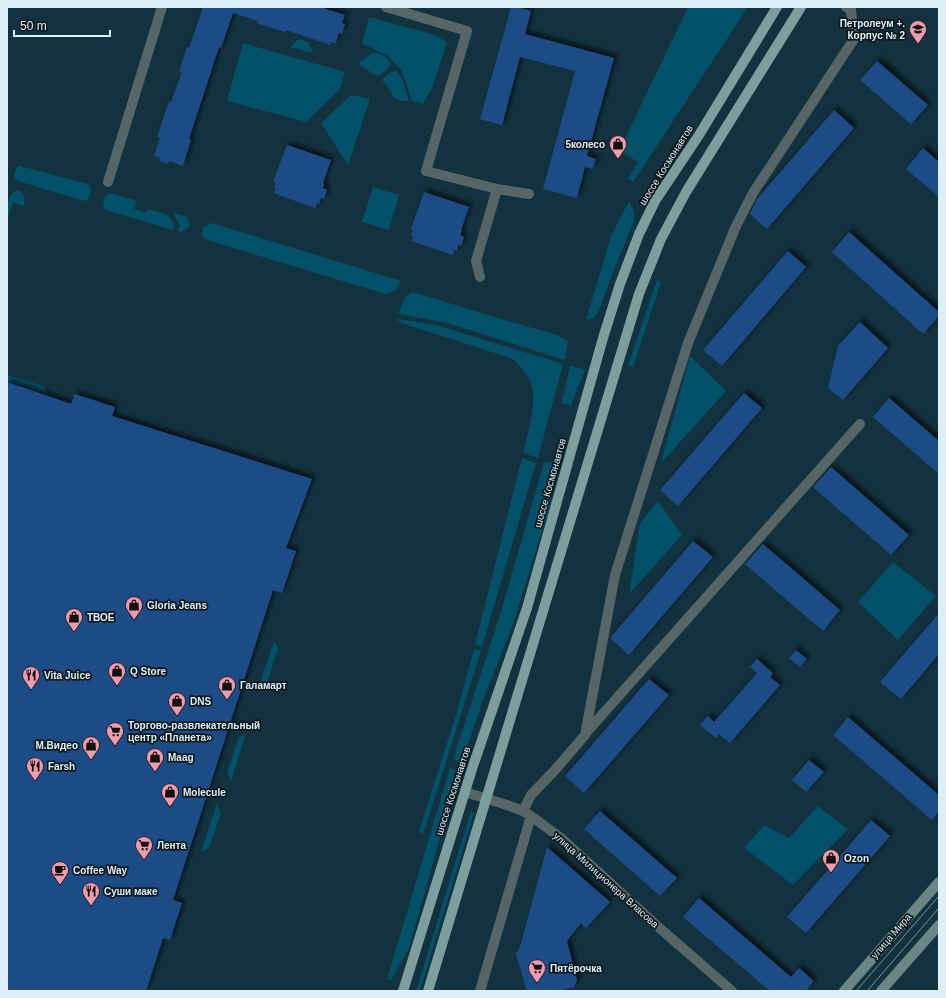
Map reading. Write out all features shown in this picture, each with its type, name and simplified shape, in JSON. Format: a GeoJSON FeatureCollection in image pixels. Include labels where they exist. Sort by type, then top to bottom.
{"type":"FeatureCollection","features":[{"type":"Feature","properties":{"kind":"main road","name":"шоссе Космонавтов"},"geometry":{"type":"LineString","coordinates":[[403,991],[465,792],[527,608],[603,338],[620,284],[639,234],[655,201],[723,97],[777,7]]}},
{"type":"Feature","properties":{"kind":"main road"},"geometry":{"type":"LineString","coordinates":[[428,991],[639,294],[662,239],[686,192],[801,7]]}},
{"type":"Feature","properties":{"kind":"main road","name":"улица Мира"},"geometry":{"type":"LineString","coordinates":[[844,991],[939,882]]}},
{"type":"Feature","properties":{"kind":"main road"},"geometry":{"type":"LineString","coordinates":[[881,991],[939,925]]}},
{"type":"Feature","properties":{"kind":"street"},"geometry":{"type":"LineString","coordinates":[[108,182],[162,7]]}},
{"type":"Feature","properties":{"kind":"street"},"geometry":{"type":"LineString","coordinates":[[386,7],[467,30],[426,171],[497,189],[529,194]]}},
{"type":"Feature","properties":{"kind":"street"},"geometry":{"type":"LineString","coordinates":[[585,735],[615,575],[688,343],[736,226],[753,193],[854,39],[851,10],[846,7]]}},
{"type":"Feature","properties":{"kind":"street"},"geometry":{"type":"LineString","coordinates":[[480,277],[476,260],[497,189]]}},
{"type":"Feature","properties":{"kind":"street"},"geometry":{"type":"LineString","coordinates":[[480,991],[531,795],[555,770],[860,424]]}},
{"type":"Feature","properties":{"kind":"street","name":"улица Милиционера Власова"},"geometry":{"type":"LineString","coordinates":[[465,792],[527,813],[561,838],[732,991]]}},
{"type":"Feature","properties":{"kind":"shaded area"},"geometry":{"type":"Polygon","coordinates":[[[688,7],[748,7],[633,182],[628,179],[638,162],[619,151],[688,7]]]}},
{"type":"Feature","properties":{"kind":"shaded area"},"geometry":{"type":"Polygon","coordinates":[[[369,17],[435,35],[447,42],[433,86],[423,104],[412,101],[402,71],[388,56],[362,43],[369,17]]]}},
{"type":"Feature","properties":{"kind":"shaded area"},"geometry":{"type":"Polygon","coordinates":[[[299,39],[308,42],[313,53],[290,47],[299,39]]]}},
{"type":"Feature","properties":{"kind":"shaded area"},"geometry":{"type":"Polygon","coordinates":[[[243,43],[345,72],[340,89],[306,122],[227,101],[243,43]]]}},
{"type":"Feature","properties":{"kind":"shaded area"},"geometry":{"type":"Polygon","coordinates":[[[372,53],[388,59],[391,65],[386,71],[377,76],[358,64],[372,53]]]}},
{"type":"Feature","properties":{"kind":"shaded area"},"geometry":{"type":"Polygon","coordinates":[[[395,70],[402,80],[409,101],[401,101],[394,98],[382,80],[395,70]]]}},
{"type":"Feature","properties":{"kind":"shaded area"},"geometry":{"type":"Polygon","coordinates":[[[351,95],[370,99],[348,165],[321,123],[351,95]]]}},
{"type":"Feature","properties":{"kind":"shaded area"},"geometry":{"type":"Polygon","coordinates":[[[20,166],[88,184],[91,190],[90,196],[84,201],[18,181],[15,179],[14,174],[17,167],[20,166]]]}},
{"type":"Feature","properties":{"kind":"shaded area"},"geometry":{"type":"Polygon","coordinates":[[[373,187],[399,195],[389,230],[362,222],[373,187]]]}},
{"type":"Feature","properties":{"kind":"shaded area"},"geometry":{"type":"Polygon","coordinates":[[[15,191],[20,191],[24,196],[23,206],[13,202],[7,222],[8,201],[15,191]]]}},
{"type":"Feature","properties":{"kind":"shaded area"},"geometry":{"type":"Polygon","coordinates":[[[110,193],[137,201],[134,209],[145,213],[148,209],[168,215],[175,225],[173,230],[106,210],[103,207],[105,196],[110,193]]]}},
{"type":"Feature","properties":{"kind":"shaded area"},"geometry":{"type":"Polygon","coordinates":[[[629,201],[634,211],[634,221],[599,310],[594,318],[586,320],[611,236],[629,201]]]}},
{"type":"Feature","properties":{"kind":"shaded area"},"geometry":{"type":"Polygon","coordinates":[[[173,213],[187,217],[190,225],[188,228],[181,232],[178,231],[180,225],[173,213]]]}},
{"type":"Feature","properties":{"kind":"shaded area"},"geometry":{"type":"Polygon","coordinates":[[[212,223],[401,281],[395,291],[385,294],[214,242],[204,238],[202,235],[203,227],[212,223]]]}},
{"type":"Feature","properties":{"kind":"shaded area"},"geometry":{"type":"Polygon","coordinates":[[[657,280],[661,282],[633,367],[628,365],[657,280]]]}},
{"type":"Feature","properties":{"kind":"shaded area"},"geometry":{"type":"Polygon","coordinates":[[[413,292],[554,334],[568,341],[565,360],[447,323],[399,314],[405,298],[413,292]]]}},
{"type":"Feature","properties":{"kind":"shaded area"},"geometry":{"type":"Polygon","coordinates":[[[397,319],[436,325],[563,364],[538,458],[523,453],[531,420],[533,395],[529,379],[513,359],[402,323],[397,319]]]}},
{"type":"Feature","properties":{"kind":"shaded area"},"geometry":{"type":"Polygon","coordinates":[[[690,356],[726,391],[661,463],[690,356]]]}},
{"type":"Feature","properties":{"kind":"shaded area"},"geometry":{"type":"Polygon","coordinates":[[[570,365],[585,370],[571,405],[562,404],[570,365]]]}},
{"type":"Feature","properties":{"kind":"shaded area"},"geometry":{"type":"Polygon","coordinates":[[[7,375],[44,386],[47,394],[7,381],[7,375]]]}},
{"type":"Feature","properties":{"kind":"shaded area"},"geometry":{"type":"Polygon","coordinates":[[[522,458],[536,463],[482,647],[475,644],[522,458]]]}},
{"type":"Feature","properties":{"kind":"shaded area"},"geometry":{"type":"Polygon","coordinates":[[[544,462],[556,462],[550,506],[511,630],[484,697],[462,762],[453,759],[500,615],[544,462]]]}},
{"type":"Feature","properties":{"kind":"shaded area"},"geometry":{"type":"Polygon","coordinates":[[[658,501],[682,535],[629,594],[640,523],[658,501]]]}},
{"type":"Feature","properties":{"kind":"shaded area"},"geometry":{"type":"Polygon","coordinates":[[[893,562],[936,596],[898,640],[858,602],[893,562]]]}},
{"type":"Feature","properties":{"kind":"shaded area"},"geometry":{"type":"Polygon","coordinates":[[[274,641],[278,648],[266,686],[258,689],[274,641]]]}},
{"type":"Feature","properties":{"kind":"shaded area"},"geometry":{"type":"Polygon","coordinates":[[[474,649],[481,651],[423,835],[419,831],[456,715],[474,649]]]}},
{"type":"Feature","properties":{"kind":"shaded area"},"geometry":{"type":"Polygon","coordinates":[[[246,734],[231,781],[227,773],[239,737],[246,734]]]}},
{"type":"Feature","properties":{"kind":"shaded area"},"geometry":{"type":"Polygon","coordinates":[[[450,768],[459,771],[409,948],[391,980],[387,979],[450,768]]]}},
{"type":"Feature","properties":{"kind":"shaded area"},"geometry":{"type":"Polygon","coordinates":[[[217,803],[221,813],[209,848],[201,852],[217,803]]]}},
{"type":"Feature","properties":{"kind":"shaded area"},"geometry":{"type":"Polygon","coordinates":[[[818,806],[848,829],[793,885],[744,848],[764,825],[789,838],[818,806]]]}},
{"type":"Feature","properties":{"kind":"shaded area"},"geometry":{"type":"Polygon","coordinates":[[[471,811],[474,813],[420,991],[416,991],[471,811]]]}},
{"type":"Feature","properties":{"kind":"building"},"geometry":{"type":"Polygon","coordinates":[[[203,7],[320,7],[345,15],[342,23],[345,24],[342,34],[339,33],[336,43],[331,42],[331,45],[286,30],[286,32],[266,26],[257,23],[258,21],[233,13],[221,48],[219,47],[189,139],[191,140],[183,166],[169,161],[168,164],[159,161],[160,158],[154,156],[160,138],[157,137],[169,101],[171,102],[182,72],[179,71],[187,47],[189,48],[203,7]]]}},
{"type":"Feature","properties":{"kind":"building"},"geometry":{"type":"Polygon","coordinates":[[[511,7],[531,11],[525,34],[614,58],[587,156],[596,159],[593,169],[585,167],[577,198],[543,189],[575,71],[520,57],[502,125],[480,119],[511,7]]]}},
{"type":"Feature","properties":{"kind":"building"},"geometry":{"type":"Polygon","coordinates":[[[877,61],[928,105],[911,124],[860,80],[877,61]]]}},
{"type":"Feature","properties":{"kind":"building"},"geometry":{"type":"Polygon","coordinates":[[[834,110],[854,128],[767,229],[750,214],[757,199],[834,110]]]}},
{"type":"Feature","properties":{"kind":"building"},"geometry":{"type":"Polygon","coordinates":[[[287,145],[331,160],[323,183],[323,188],[327,190],[324,199],[321,198],[319,204],[317,203],[315,208],[274,193],[276,189],[274,188],[276,182],[273,182],[287,145]]]}},
{"type":"Feature","properties":{"kind":"building"},"geometry":{"type":"Polygon","coordinates":[[[923,148],[939,162],[939,197],[906,169],[923,148]]]}},
{"type":"Feature","properties":{"kind":"building"},"geometry":{"type":"Polygon","coordinates":[[[424,192],[469,207],[461,230],[460,235],[464,237],[461,246],[458,245],[457,251],[454,250],[453,255],[412,241],[413,236],[411,236],[413,230],[411,229],[424,192]]]}},
{"type":"Feature","properties":{"kind":"building"},"geometry":{"type":"Polygon","coordinates":[[[849,232],[939,312],[939,316],[923,334],[832,252],[849,232]]]}},
{"type":"Feature","properties":{"kind":"building"},"geometry":{"type":"Polygon","coordinates":[[[788,251],[806,267],[722,366],[703,350],[788,251]]]}},
{"type":"Feature","properties":{"kind":"building"},"geometry":{"type":"Polygon","coordinates":[[[860,322],[888,348],[843,400],[828,388],[838,346],[860,322]]]}},
{"type":"Feature","properties":{"kind":"building","name":"Торгово-развлекательный центр «Планета»"},"geometry":{"type":"Polygon","coordinates":[[[7,382],[71,404],[75,394],[115,407],[112,416],[312,479],[286,548],[296,551],[282,593],[273,590],[173,900],[182,903],[170,940],[163,938],[146,991],[7,991],[7,382]]]}},
{"type":"Feature","properties":{"kind":"building"},"geometry":{"type":"Polygon","coordinates":[[[744,393],[762,408],[678,506],[660,490],[744,393]]]}},
{"type":"Feature","properties":{"kind":"building"},"geometry":{"type":"Polygon","coordinates":[[[889,398],[939,441],[939,474],[873,417],[889,398]]]}},
{"type":"Feature","properties":{"kind":"building"},"geometry":{"type":"Polygon","coordinates":[[[831,467],[909,535],[891,555],[813,487],[831,467]]]}},
{"type":"Feature","properties":{"kind":"building"},"geometry":{"type":"Polygon","coordinates":[[[693,541],[713,557],[629,655],[610,638],[693,541]]]}},
{"type":"Feature","properties":{"kind":"building"},"geometry":{"type":"Polygon","coordinates":[[[763,544],[840,610],[823,631],[745,564],[763,544]]]}},
{"type":"Feature","properties":{"kind":"building"},"geometry":{"type":"Polygon","coordinates":[[[939,613],[939,654],[901,699],[880,682],[939,613]]]}},
{"type":"Feature","properties":{"kind":"building"},"geometry":{"type":"Polygon","coordinates":[[[796,650],[807,659],[800,667],[789,658],[796,650]]]}},
{"type":"Feature","properties":{"kind":"building"},"geometry":{"type":"Polygon","coordinates":[[[757,659],[773,673],[770,677],[780,685],[730,743],[719,734],[716,738],[700,725],[708,716],[714,722],[757,673],[750,667],[757,659]]]}},
{"type":"Feature","properties":{"kind":"building"},"geometry":{"type":"Polygon","coordinates":[[[649,679],[669,695],[584,793],[565,776],[649,679]]]}},
{"type":"Feature","properties":{"kind":"building"},"geometry":{"type":"Polygon","coordinates":[[[848,717],[939,795],[939,811],[932,820],[833,735],[848,717]]]}},
{"type":"Feature","properties":{"kind":"building"},"geometry":{"type":"Polygon","coordinates":[[[809,760],[824,772],[806,792],[792,780],[809,760]]]}},
{"type":"Feature","properties":{"kind":"building"},"geometry":{"type":"Polygon","coordinates":[[[600,811],[677,878],[660,896],[584,829],[600,811]]]}},
{"type":"Feature","properties":{"kind":"building"},"geometry":{"type":"Polygon","coordinates":[[[871,820],[890,836],[806,933],[787,917],[871,820]]]}},
{"type":"Feature","properties":{"kind":"building"},"geometry":{"type":"Polygon","coordinates":[[[547,847],[610,902],[586,928],[581,923],[567,941],[577,980],[574,987],[559,991],[527,991],[516,954],[520,947],[547,847]]]}},
{"type":"Feature","properties":{"kind":"building"},"geometry":{"type":"Polygon","coordinates":[[[699,898],[791,977],[799,968],[814,981],[806,991],[770,991],[683,917],[699,898]]]}},
{"type":"Feature","properties":{"kind":"tram line"},"geometry":{"type":"LineString","coordinates":[[856,991],[939,896]]}},
{"type":"Feature","properties":{"kind":"tram line"},"geometry":{"type":"LineString","coordinates":[[867,991],[939,908]]}},
{"type":"Feature","properties":{"kind":"place","name":"Петролеум +. Корпус № 2"},"geometry":{"type":"Point","coordinates":[918,44]}},
{"type":"Feature","properties":{"kind":"place","name":"5колесо"},"geometry":{"type":"Point","coordinates":[618,159]}},
{"type":"Feature","properties":{"kind":"place","name":"Gloria Jeans"},"geometry":{"type":"Point","coordinates":[134,620]}},
{"type":"Feature","properties":{"kind":"place","name":"ТВОЕ"},"geometry":{"type":"Point","coordinates":[74,632]}},
{"type":"Feature","properties":{"kind":"place","name":"Q Store"},"geometry":{"type":"Point","coordinates":[117,686]}},
{"type":"Feature","properties":{"kind":"place","name":"Vita Juice"},"geometry":{"type":"Point","coordinates":[31,690]}},
{"type":"Feature","properties":{"kind":"place","name":"Галамарт"},"geometry":{"type":"Point","coordinates":[227,700]}},
{"type":"Feature","properties":{"kind":"place","name":"DNS"},"geometry":{"type":"Point","coordinates":[177,716]}},
{"type":"Feature","properties":{"kind":"place","name":"Торгово-развлекательный центр «Планета»"},"geometry":{"type":"Point","coordinates":[115,746]}},
{"type":"Feature","properties":{"kind":"place","name":"М.Видео"},"geometry":{"type":"Point","coordinates":[91,760]}},
{"type":"Feature","properties":{"kind":"place","name":"Maag"},"geometry":{"type":"Point","coordinates":[155,772]}},
{"type":"Feature","properties":{"kind":"place","name":"Farsh"},"geometry":{"type":"Point","coordinates":[35,781]}},
{"type":"Feature","properties":{"kind":"place","name":"Molecule"},"geometry":{"type":"Point","coordinates":[170,807]}},
{"type":"Feature","properties":{"kind":"place","name":"Лента"},"geometry":{"type":"Point","coordinates":[144,860]}},
{"type":"Feature","properties":{"kind":"place","name":"Ozon"},"geometry":{"type":"Point","coordinates":[831,873]}},
{"type":"Feature","properties":{"kind":"place","name":"Coffee Way"},"geometry":{"type":"Point","coordinates":[60,885]}},
{"type":"Feature","properties":{"kind":"place","name":"Суши маке"},"geometry":{"type":"Point","coordinates":[91,906]}},
{"type":"Feature","properties":{"kind":"place","name":"Пятёрочка"},"geometry":{"type":"Point","coordinates":[537,983]}}]}
